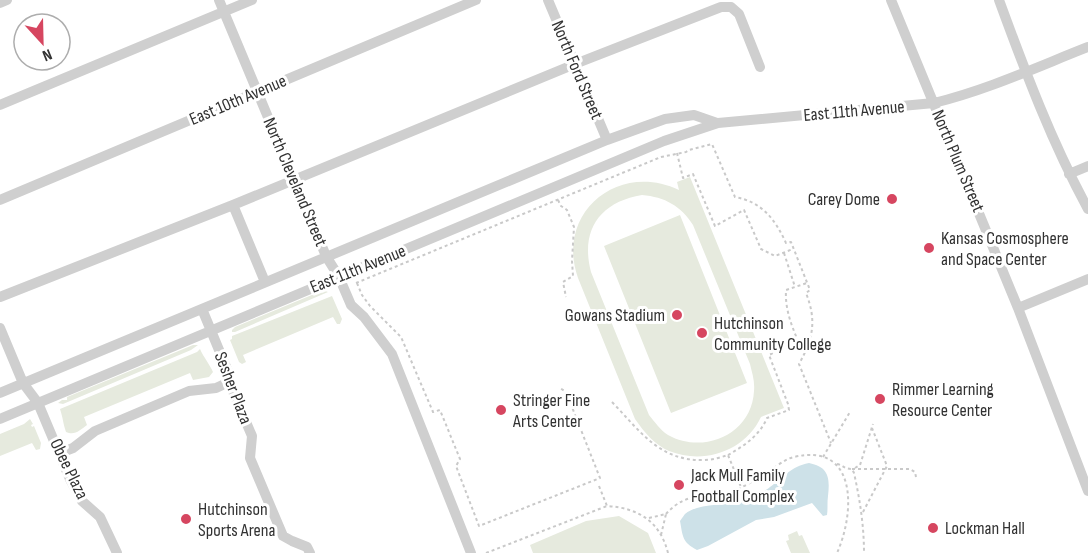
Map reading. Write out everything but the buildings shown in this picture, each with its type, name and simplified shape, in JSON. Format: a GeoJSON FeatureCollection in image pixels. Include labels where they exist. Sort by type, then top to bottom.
{"type":"FeatureCollection","features":[{"type":"Feature","properties":{"kind":"street"},"geometry":{"type":"LineString","coordinates":[[0,3],[7,0]]}},
{"type":"Feature","properties":{"kind":"street","name":"North Cleveland Street"},"geometry":{"type":"LineString","coordinates":[[219,0],[326,256],[339,277],[351,305],[364,317],[392,354],[471,553]]}},
{"type":"Feature","properties":{"kind":"street"},"geometry":{"type":"LineString","coordinates":[[0,105],[252,0]]}},
{"type":"Feature","properties":{"kind":"street","name":"East 10th Avenue"},"geometry":{"type":"LineString","coordinates":[[0,200],[476,0]]}},
{"type":"Feature","properties":{"kind":"street","name":"North Ford Street"},"geometry":{"type":"LineString","coordinates":[[548,0],[607,140]]}},
{"type":"Feature","properties":{"kind":"street","name":"North Plum Street"},"geometry":{"type":"LineString","coordinates":[[891,0],[1018,308],[1088,491]]}},
{"type":"Feature","properties":{"kind":"street"},"geometry":{"type":"LineString","coordinates":[[999,0],[1026,72],[1069,174],[1088,209]]}},
{"type":"Feature","properties":{"kind":"street"},"geometry":{"type":"LineString","coordinates":[[0,297],[721,7],[731,7],[739,14],[760,68]]}},
{"type":"Feature","properties":{"kind":"street","name":"East 11th Avenue"},"geometry":{"type":"LineString","coordinates":[[0,419],[663,141],[718,123],[934,103],[959,97],[1088,47]]}},
{"type":"Feature","properties":{"kind":"street","name":"East 11th Avenue"},"geometry":{"type":"LineString","coordinates":[[0,393],[607,140],[665,119],[694,115],[718,123]]}},
{"type":"Feature","properties":{"kind":"street"},"geometry":{"type":"LineString","coordinates":[[1069,174],[1088,166]]}},
{"type":"Feature","properties":{"kind":"street"},"geometry":{"type":"LineString","coordinates":[[233,205],[265,282]]}},
{"type":"Feature","properties":{"kind":"street"},"geometry":{"type":"LineString","coordinates":[[1018,308],[1088,279]]}},
{"type":"Feature","properties":{"kind":"street","name":"Sesher Plaza"},"geometry":{"type":"LineString","coordinates":[[202,309],[252,436],[250,458],[283,536],[308,547],[310,553]]}},
{"type":"Feature","properties":{"kind":"street","name":"Obee Plaza"},"geometry":{"type":"LineString","coordinates":[[0,328],[23,383],[38,403],[70,479],[82,501],[100,517],[117,553]]}},
{"type":"Feature","properties":{"kind":"street"},"geometry":{"type":"LineString","coordinates":[[60,453],[73,448],[95,431],[189,392],[216,388],[229,382]]}},
{"type":"Feature","properties":{"kind":"path"},"geometry":{"type":"LineString","coordinates":[[561,388],[566,392],[600,478],[479,526],[456,466],[460,459],[440,410],[433,412],[401,337],[370,306],[356,283],[661,157],[712,144],[735,197],[758,205],[779,226],[786,243],[791,243],[810,290],[806,293],[813,322],[810,342],[799,364],[831,443]]}},
{"type":"Feature","properties":{"kind":"path"},"geometry":{"type":"LineString","coordinates":[[677,153],[683,178],[693,174],[715,226],[744,210],[761,249],[774,256],[793,249]]}},
{"type":"Feature","properties":{"kind":"path"},"geometry":{"type":"LineString","coordinates":[[558,200],[567,210],[574,227],[573,276],[563,282],[566,297]]}},
{"type":"Feature","properties":{"kind":"path"},"geometry":{"type":"LineString","coordinates":[[784,253],[795,287]]}},
{"type":"Feature","properties":{"kind":"path"},"geometry":{"type":"LineString","coordinates":[[612,402],[655,446],[677,457],[708,460],[728,455],[757,434],[767,418],[789,410],[769,355],[798,341],[788,315],[786,290],[807,283]]}},
{"type":"Feature","properties":{"kind":"path"},"geometry":{"type":"LineString","coordinates":[[823,457],[850,412]]}},
{"type":"Feature","properties":{"kind":"path"},"geometry":{"type":"LineString","coordinates":[[852,470],[860,465],[872,426],[887,466],[862,514]]}},
{"type":"Feature","properties":{"kind":"path"},"geometry":{"type":"LineString","coordinates":[[728,455],[741,487]]}},
{"type":"Feature","properties":{"kind":"path"},"geometry":{"type":"LineString","coordinates":[[661,535],[666,514],[672,507],[697,495],[726,493],[741,487],[794,457],[823,457],[852,470],[910,469],[915,472],[916,477]]}},
{"type":"Feature","properties":{"kind":"path"},"geometry":{"type":"LineString","coordinates":[[836,463],[847,486],[849,501],[842,542],[837,553]]}},
{"type":"Feature","properties":{"kind":"path"},"geometry":{"type":"LineString","coordinates":[[852,470],[862,514],[864,553]]}},
{"type":"Feature","properties":{"kind":"path"},"geometry":{"type":"LineString","coordinates":[[599,486],[607,506]]}},
{"type":"Feature","properties":{"kind":"path"},"geometry":{"type":"LineString","coordinates":[[486,553],[607,506],[626,509],[647,519],[661,535],[668,553]]}},
{"type":"Feature","properties":{"kind":"path"},"geometry":{"type":"LineString","coordinates":[[647,519],[666,514]]}},
{"type":"Feature","properties":{"kind":"shaded area"},"geometry":{"type":"Polygon","coordinates":[[[690,177],[784,408],[761,417],[745,439],[734,446],[709,455],[682,455],[669,451],[650,438],[635,419],[578,278],[573,254],[576,233],[584,214],[597,199],[614,188],[634,182],[656,183],[679,190],[677,182],[690,177]],[[642,195],[615,204],[597,220],[588,243],[591,272],[649,415],[668,435],[682,441],[696,443],[711,441],[724,437],[745,419],[751,406],[754,380],[750,364],[693,225],[678,208],[665,200],[642,195]]]}},
{"type":"Feature","properties":{"kind":"shaded area"},"geometry":{"type":"Polygon","coordinates":[[[680,215],[747,383],[671,413],[604,246],[680,215]]]}},
{"type":"Feature","properties":{"kind":"shaded area"},"geometry":{"type":"Polygon","coordinates":[[[325,291],[328,292],[232,332],[235,327],[325,291]]]}},
{"type":"Feature","properties":{"kind":"shaded area"},"geometry":{"type":"Polygon","coordinates":[[[332,296],[342,319],[340,324],[337,324],[333,317],[243,355],[246,362],[242,364],[239,362],[230,340],[232,336],[332,296]]]}},
{"type":"Feature","properties":{"kind":"shaded area"},"geometry":{"type":"Polygon","coordinates":[[[193,345],[198,345],[63,404],[58,403],[67,400],[67,397],[193,345]]]}},
{"type":"Feature","properties":{"kind":"shaded area"},"geometry":{"type":"Polygon","coordinates":[[[200,349],[213,372],[209,377],[193,380],[190,373],[84,417],[87,425],[75,433],[66,432],[60,409],[200,349]]]}},
{"type":"Feature","properties":{"kind":"shaded area"},"geometry":{"type":"Polygon","coordinates":[[[30,419],[41,443],[40,449],[36,450],[32,443],[0,456],[0,434],[30,419]]]}},
{"type":"Feature","properties":{"kind":"shaded area"},"geometry":{"type":"Polygon","coordinates":[[[809,463],[821,467],[827,474],[829,484],[827,515],[823,516],[812,503],[774,517],[756,520],[697,550],[686,542],[680,521],[690,510],[740,501],[767,489],[792,470],[809,463]]]}},
{"type":"Feature","properties":{"kind":"shaded area"},"geometry":{"type":"Polygon","coordinates":[[[619,516],[648,533],[656,553],[533,553],[530,545],[586,521],[619,516]]]}},
{"type":"Feature","properties":{"kind":"shaded area"},"geometry":{"type":"Polygon","coordinates":[[[797,531],[799,536],[802,535],[810,553],[791,553],[786,541],[789,540],[788,535],[797,531]]]}},
{"type":"Feature","properties":{"kind":"place","name":"Carey Dome"},"geometry":{"type":"Point","coordinates":[892,199]}},
{"type":"Feature","properties":{"kind":"place","name":"Kansas Cosmosphere and Space Center"},"geometry":{"type":"Point","coordinates":[929,248]}},
{"type":"Feature","properties":{"kind":"place","name":"Gowans Stadium"},"geometry":{"type":"Point","coordinates":[677,315]}},
{"type":"Feature","properties":{"kind":"place","name":"Hutchinson Community College"},"geometry":{"type":"Point","coordinates":[702,333]}},
{"type":"Feature","properties":{"kind":"place","name":"Rimmer Learning Resource Center"},"geometry":{"type":"Point","coordinates":[880,399]}},
{"type":"Feature","properties":{"kind":"place","name":"Stringer Fine Arts Center"},"geometry":{"type":"Point","coordinates":[501,410]}},
{"type":"Feature","properties":{"kind":"place","name":"Jack Mull Family Football Complex"},"geometry":{"type":"Point","coordinates":[679,485]}},
{"type":"Feature","properties":{"kind":"place","name":"Hutchinson Sports Arena"},"geometry":{"type":"Point","coordinates":[186,519]}},
{"type":"Feature","properties":{"kind":"place","name":"Lockman Hall"},"geometry":{"type":"Point","coordinates":[933,528]}}]}
